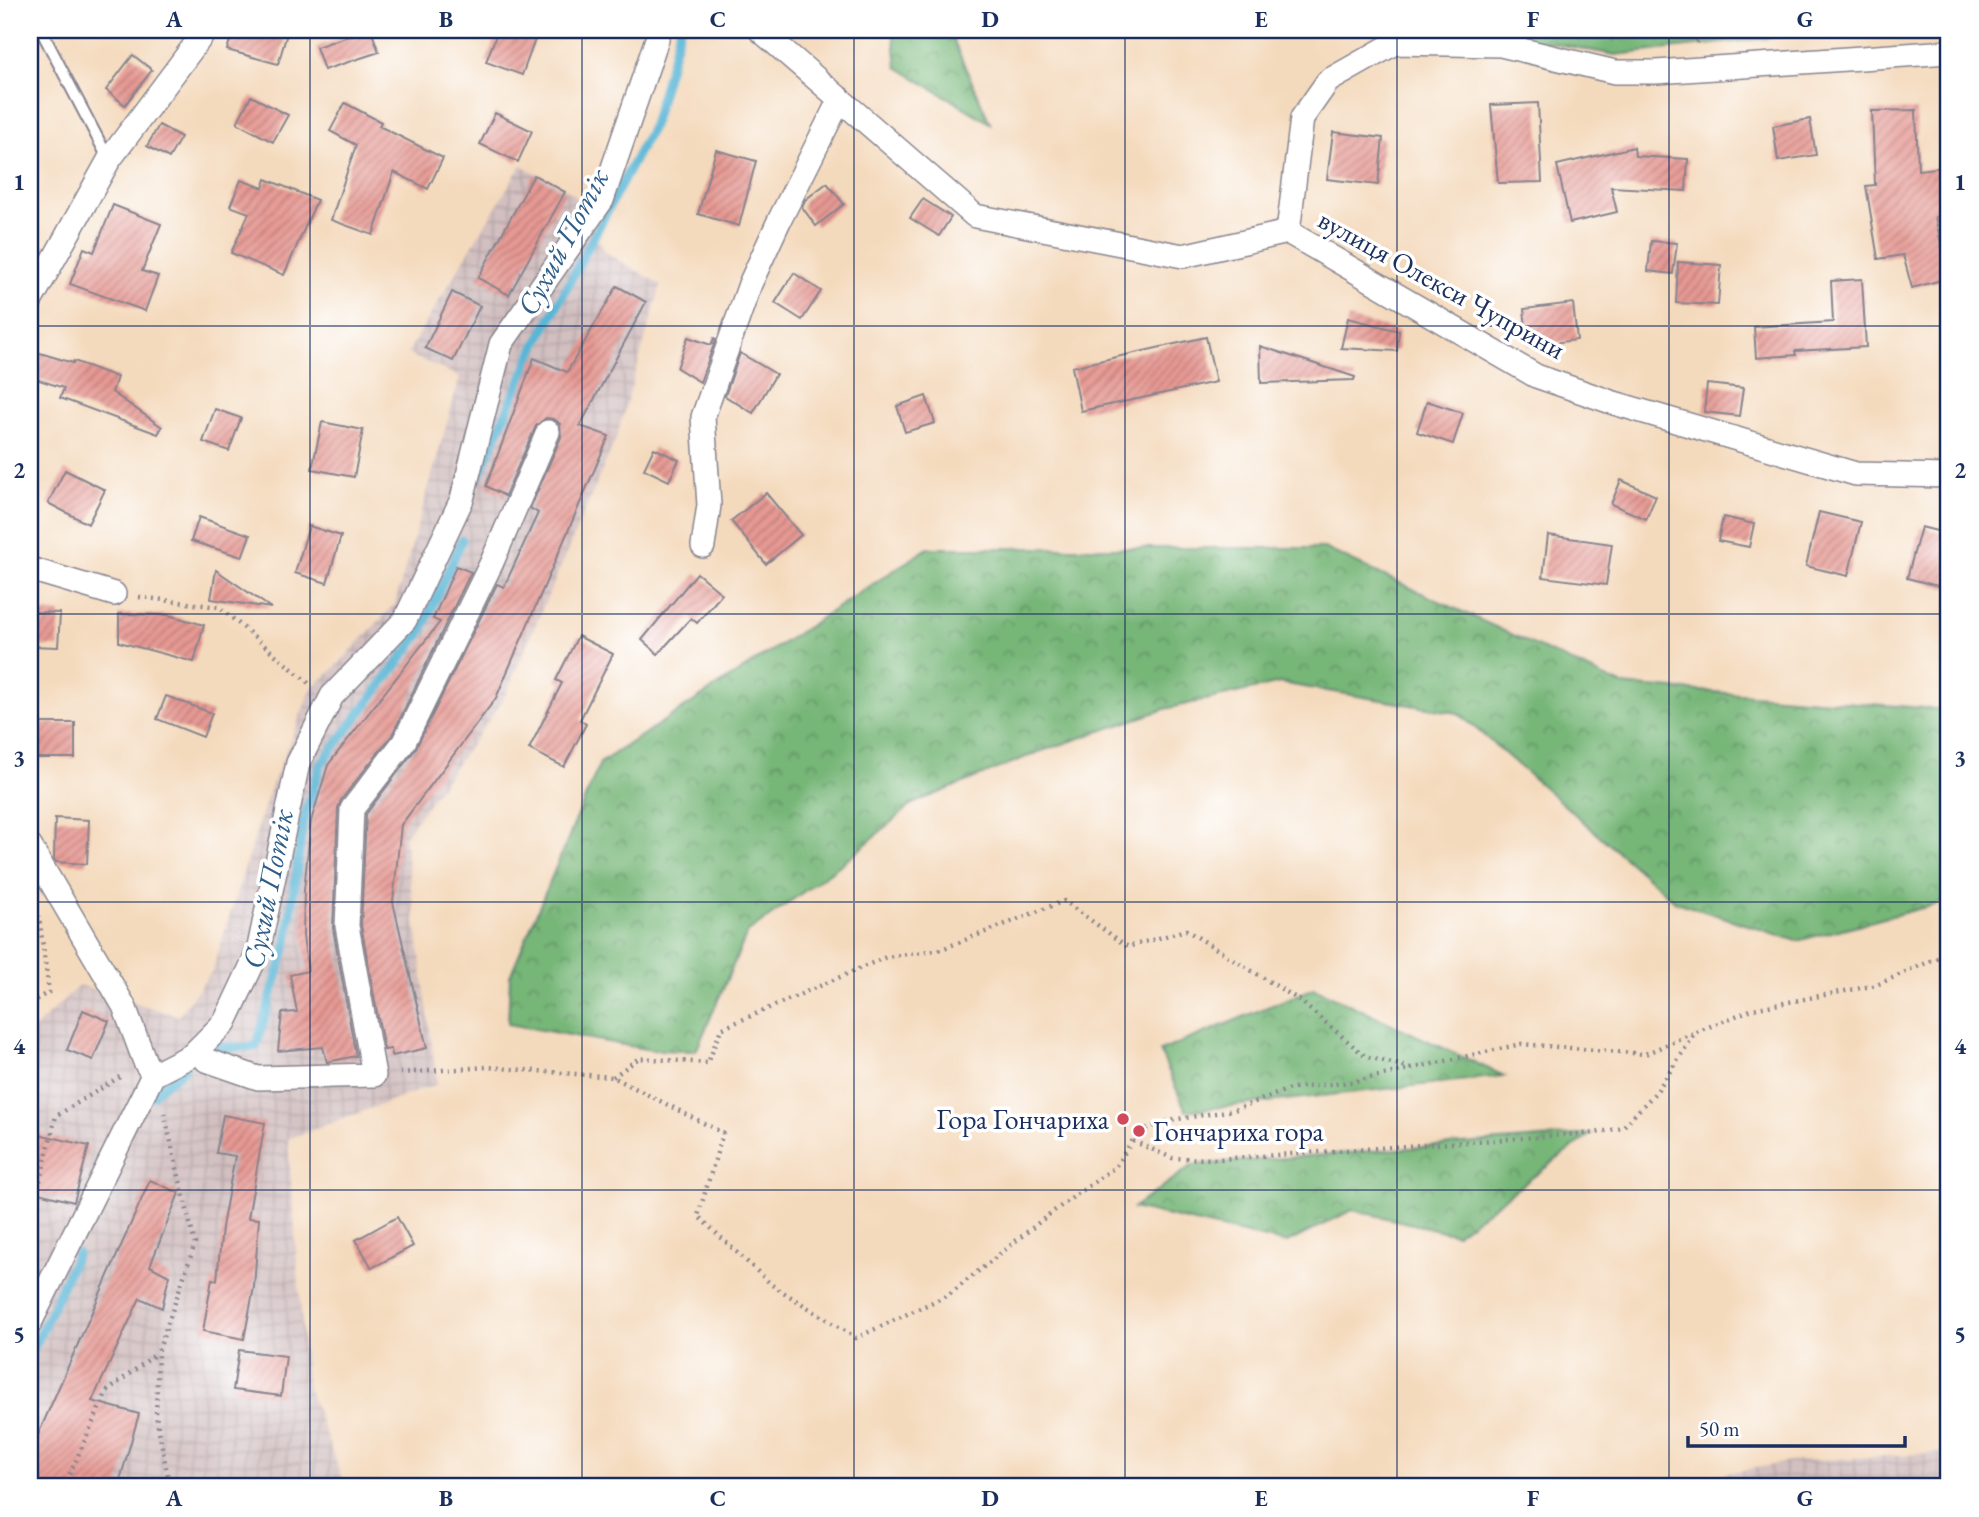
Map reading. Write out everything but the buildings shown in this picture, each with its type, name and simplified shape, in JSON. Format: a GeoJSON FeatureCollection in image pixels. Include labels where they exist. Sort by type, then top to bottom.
{"type":"FeatureCollection","features":[{"type":"Feature","properties":{"kind":"street"},"geometry":{"type":"LineString","coordinates":[[30,302],[109,160],[206,30]]}},
{"type":"Feature","properties":{"kind":"street"},"geometry":{"type":"LineString","coordinates":[[149,1069],[192,1055],[225,1022],[231,1011],[258,952],[298,763],[332,696],[405,620],[462,499],[501,344],[602,200],[658,30]]}},
{"type":"Feature","properties":{"kind":"street","name":"вулиця Олекси Чуприни"},"geometry":{"type":"LineString","coordinates":[[760,30],[975,216],[1183,256],[1288,232],[1536,376],[1614,403],[1856,474],[1949,476]]}},
{"type":"Feature","properties":{"kind":"street"},"geometry":{"type":"LineString","coordinates":[[1288,232],[1302,118],[1328,81],[1395,43],[1500,45],[1615,72],[1949,52]]}},
{"type":"Feature","properties":{"kind":"street"},"geometry":{"type":"LineString","coordinates":[[703,547],[709,505],[703,417],[750,284],[840,99]]}},
{"type":"Feature","properties":{"kind":"street"},"geometry":{"type":"LineString","coordinates":[[206,1060],[258,1078],[374,1075],[347,926],[352,809],[404,742],[492,562],[548,432]]}},
{"type":"Feature","properties":{"kind":"street"},"geometry":{"type":"LineString","coordinates":[[30,569],[114,594]]}},
{"type":"Feature","properties":{"kind":"street"},"geometry":{"type":"LineString","coordinates":[[30,846],[124,1006],[149,1069],[30,1323]]}},
{"type":"Feature","properties":{"kind":"lane"},"geometry":{"type":"LineString","coordinates":[[41,30],[109,160]]}},
{"type":"Feature","properties":{"kind":"path"},"geometry":{"type":"LineString","coordinates":[[114,594],[219,607],[312,687],[332,696]]}},
{"type":"Feature","properties":{"kind":"path"},"geometry":{"type":"LineString","coordinates":[[613,1077],[639,1058],[708,1063],[721,1029],[886,957],[942,948],[1064,901],[1128,947],[1186,930],[1299,1000],[1365,1056],[1412,1069]]}},
{"type":"Feature","properties":{"kind":"path"},"geometry":{"type":"LineString","coordinates":[[30,1003],[49,992],[38,906]]}},
{"type":"Feature","properties":{"kind":"path"},"geometry":{"type":"LineString","coordinates":[[374,1075],[487,1067],[613,1077],[723,1133],[698,1216],[772,1285],[856,1338],[950,1294],[1047,1216],[1115,1167],[1139,1131],[1172,1120],[1234,1110],[1292,1088],[1352,1082],[1521,1044],[1645,1054],[1752,1009],[1876,985],[1949,953]]}},
{"type":"Feature","properties":{"kind":"path"},"geometry":{"type":"LineString","coordinates":[[1133,1141],[1172,1158],[1219,1159],[1595,1133],[1622,1128],[1657,1091],[1696,1032]]}},
{"type":"Feature","properties":{"kind":"path"},"geometry":{"type":"LineString","coordinates":[[30,1222],[56,1116],[149,1069],[174,1146],[195,1244],[158,1352],[156,1416],[170,1487]]}},
{"type":"Feature","properties":{"kind":"path"},"geometry":{"type":"LineString","coordinates":[[64,1487],[107,1391],[158,1352]]}},
{"type":"Feature","properties":{"kind":"path"},"geometry":{"type":"LineString","coordinates":[[1887,1487],[1949,1482]]}},
{"type":"Feature","properties":{"kind":"shaded area"},"geometry":{"type":"Polygon","coordinates":[[[521,165],[574,194],[605,252],[661,285],[617,436],[502,702],[404,836],[437,1084],[288,1139],[306,1382],[345,1487],[30,1487],[30,1033],[79,985],[178,1016],[212,971],[267,798],[312,687],[332,671],[395,604],[460,377],[407,354],[521,165]]]}},
{"type":"Feature","properties":{"kind":"shaded area"},"geometry":{"type":"Polygon","coordinates":[[[1949,1452],[1949,1487],[1648,1487],[1789,1462],[1949,1452]]]}},
{"type":"Feature","properties":{"kind":"green space"},"geometry":{"type":"Polygon","coordinates":[[[893,30],[949,30],[990,123],[897,67],[893,30]]]}},
{"type":"Feature","properties":{"kind":"green space"},"geometry":{"type":"Polygon","coordinates":[[[1482,30],[1839,30],[1615,55],[1482,30]]]}},
{"type":"Feature","properties":{"kind":"green space"},"geometry":{"type":"Polygon","coordinates":[[[928,548],[1324,548],[1621,685],[1949,710],[1949,901],[1797,941],[1676,902],[1458,713],[1280,683],[1165,709],[1036,753],[912,804],[851,857],[747,933],[696,1051],[651,1050],[508,1024],[510,976],[600,763],[928,548]]]}},
{"type":"Feature","properties":{"kind":"green space"},"geometry":{"type":"Polygon","coordinates":[[[1314,988],[1504,1076],[1186,1111],[1160,1051],[1314,988]]]}},
{"type":"Feature","properties":{"kind":"green space"},"geometry":{"type":"Polygon","coordinates":[[[1591,1134],[1456,1234],[1352,1210],[1287,1243],[1133,1208],[1193,1165],[1591,1134]]]}},
{"type":"Feature","properties":{"kind":"waterway","name":"Сухий Потік"},"geometry":{"type":"LineString","coordinates":[[479,475],[534,349],[653,125],[680,30]]}},
{"type":"Feature","properties":{"kind":"waterway","name":"Сухий Потік"},"geometry":{"type":"LineString","coordinates":[[208,1053],[216,1047],[256,1047],[287,942],[303,821],[321,764],[420,634],[462,540]]}},
{"type":"Feature","properties":{"kind":"waterway","name":"Сухий Потік"},"geometry":{"type":"LineString","coordinates":[[153,1096],[185,1069]]}},
{"type":"Feature","properties":{"kind":"waterway","name":"Сухий Потік"},"geometry":{"type":"LineString","coordinates":[[30,1357],[77,1253]]}},
{"type":"Feature","properties":{"kind":"place","name":"Гора Гончариха"},"geometry":{"type":"Point","coordinates":[1123,1119]}},
{"type":"Feature","properties":{"kind":"place","name":"Гончариха гора"},"geometry":{"type":"Point","coordinates":[1139,1131]}}]}
